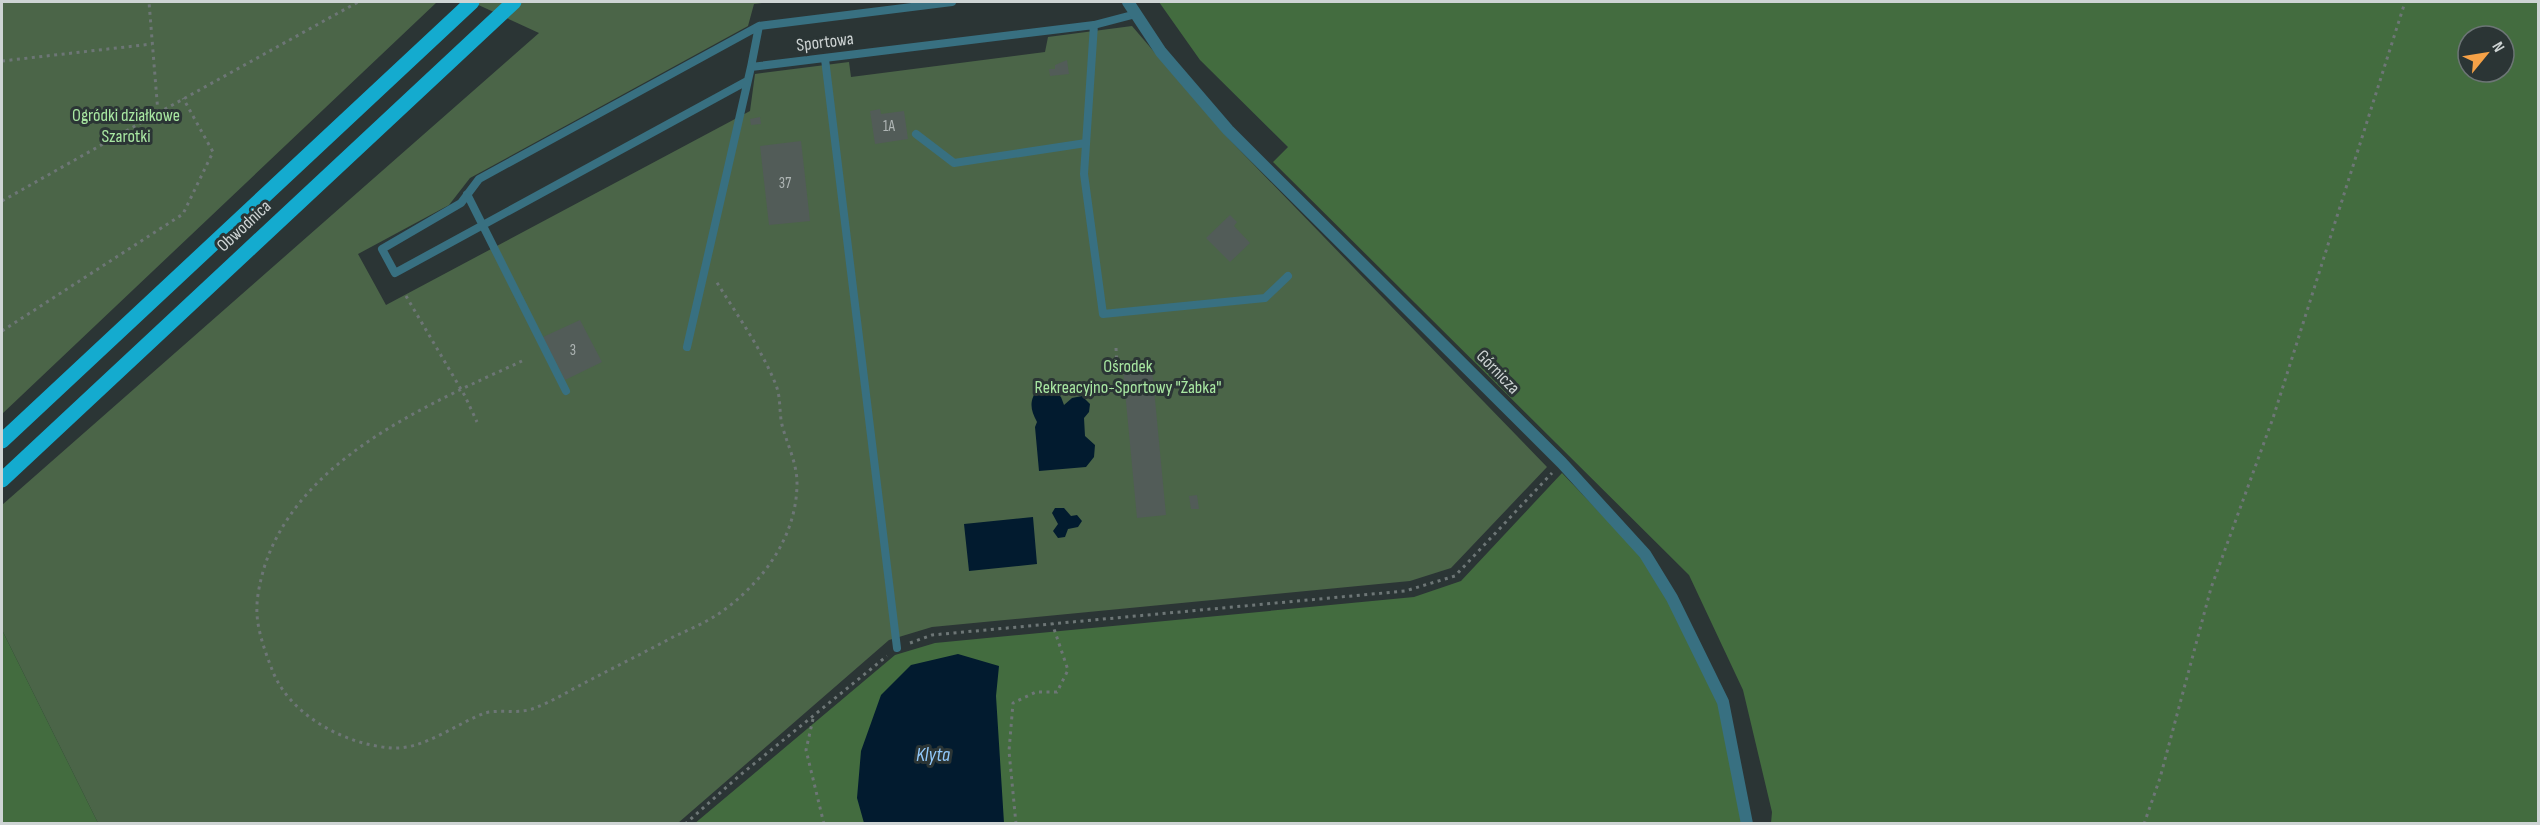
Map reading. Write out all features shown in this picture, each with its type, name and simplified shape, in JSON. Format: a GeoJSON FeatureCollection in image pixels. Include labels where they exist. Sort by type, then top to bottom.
{"type":"FeatureCollection","features":[{"type":"Feature","properties":{"kind":"main road","name":"Obwodnica"},"geometry":{"type":"LineString","coordinates":[[2,441],[472,2]]}},
{"type":"Feature","properties":{"kind":"main road","name":"Obwodnica"},"geometry":{"type":"LineString","coordinates":[[2,480],[514,2]]}},
{"type":"Feature","properties":{"kind":"street","name":"Górnicza"},"geometry":{"type":"LineString","coordinates":[[1128,2],[1161,52],[1228,130],[1562,463],[1645,554],[1672,598],[1724,702],[1748,824]]}},
{"type":"Feature","properties":{"kind":"lane","name":"Sportowa"},"geometry":{"type":"LineString","coordinates":[[759,26],[951,2]]}},
{"type":"Feature","properties":{"kind":"lane","name":"Sportowa"},"geometry":{"type":"LineString","coordinates":[[751,67],[1094,25],[1136,14]]}},
{"type":"Feature","properties":{"kind":"lane"},"geometry":{"type":"LineString","coordinates":[[1094,25],[1084,174],[1103,314],[1265,298],[1288,276]]}},
{"type":"Feature","properties":{"kind":"lane"},"geometry":{"type":"LineString","coordinates":[[687,347],[759,26]]}},
{"type":"Feature","properties":{"kind":"lane"},"geometry":{"type":"LineString","coordinates":[[747,81],[396,273],[382,249],[461,203],[478,179],[759,26]]}},
{"type":"Feature","properties":{"kind":"lane"},"geometry":{"type":"LineString","coordinates":[[825,59],[897,648]]}},
{"type":"Feature","properties":{"kind":"lane"},"geometry":{"type":"LineString","coordinates":[[916,134],[954,163],[1086,143]]}},
{"type":"Feature","properties":{"kind":"lane"},"geometry":{"type":"LineString","coordinates":[[467,194],[566,391]]}},
{"type":"Feature","properties":{"kind":"path"},"geometry":{"type":"LineString","coordinates":[[149,2],[158,113]]}},
{"type":"Feature","properties":{"kind":"path"},"geometry":{"type":"LineString","coordinates":[[2,201],[358,2]]}},
{"type":"Feature","properties":{"kind":"path"},"geometry":{"type":"LineString","coordinates":[[2144,824],[2160,778],[2211,588],[2273,418],[2405,2]]}},
{"type":"Feature","properties":{"kind":"path"},"geometry":{"type":"LineString","coordinates":[[2,61],[152,44]]}},
{"type":"Feature","properties":{"kind":"path"},"geometry":{"type":"LineString","coordinates":[[2,331],[183,214],[213,152],[183,98]]}},
{"type":"Feature","properties":{"kind":"path"},"geometry":{"type":"LineString","coordinates":[[522,361],[461,389],[402,421],[362,447],[309,490],[284,521],[270,551],[260,581],[257,614],[262,640],[275,676],[294,705],[317,722],[366,743],[395,748],[432,739],[487,712],[530,710],[715,616],[757,581],[779,550],[793,516],[798,481],[782,424],[777,388],[757,348],[706,264]]}},
{"type":"Feature","properties":{"kind":"path"},"geometry":{"type":"LineString","coordinates":[[406,296],[461,389],[477,422]]}},
{"type":"Feature","properties":{"kind":"path"},"geometry":{"type":"LineString","coordinates":[[1116,348],[1117,366]]}},
{"type":"Feature","properties":{"kind":"path"},"geometry":{"type":"LineString","coordinates":[[685,824],[739,776],[897,648],[932,635],[1405,591],[1455,576],[1562,463]]}},
{"type":"Feature","properties":{"kind":"path"},"geometry":{"type":"LineString","coordinates":[[1016,824],[1009,751],[1014,703],[1036,692],[1057,692],[1068,670],[1052,623]]}},
{"type":"Feature","properties":{"kind":"path"},"geometry":{"type":"LineString","coordinates":[[813,717],[806,750],[825,824]]}},
{"type":"Feature","properties":{"kind":"green space","name":"Ogródki działkowe Szarotki"},"geometry":{"type":"Polygon","coordinates":[[[2,2],[437,2],[2,414],[2,2]]]}},
{"type":"Feature","properties":{"kind":"green space","name":"Ośrodek Rekreacyjno-Sportowy \"Żabka\""},"geometry":{"type":"Polygon","coordinates":[[[472,2],[770,2],[754,4],[748,26],[470,178],[449,205],[358,254],[386,305],[750,111],[755,74],[849,62],[851,77],[1045,52],[1048,37],[1132,26],[1226,136],[1547,467],[1451,568],[1410,581],[932,627],[889,640],[678,823],[98,823],[2,630],[2,505],[539,33],[472,2]]]}},
{"type":"Feature","properties":{"kind":"green space"},"geometry":{"type":"Polygon","coordinates":[[[1159,2],[2538,2],[2538,823],[1771,823],[1772,812],[1743,690],[1689,575],[1273,162],[1288,147],[1200,60],[1159,2]]]}},
{"type":"Feature","properties":{"kind":"green space"},"geometry":{"type":"Polygon","coordinates":[[[1562,473],[1671,587],[1722,697],[1750,824],[694,824],[895,655],[935,643],[1414,597],[1461,581],[1562,473]]]}},
{"type":"Feature","properties":{"kind":"green space"},"geometry":{"type":"Polygon","coordinates":[[[2,630],[98,823],[2,823],[2,630]]]}},
{"type":"Feature","properties":{"kind":"water"},"geometry":{"type":"Polygon","coordinates":[[[1051,387],[1061,397],[1064,405],[1072,398],[1082,396],[1090,404],[1089,412],[1084,418],[1085,436],[1095,445],[1094,457],[1086,467],[1039,471],[1035,427],[1037,422],[1032,409],[1032,401],[1038,388],[1051,387]]]}},
{"type":"Feature","properties":{"kind":"water"},"geometry":{"type":"Polygon","coordinates":[[[1055,508],[1064,508],[1071,516],[1077,515],[1082,521],[1078,527],[1068,529],[1065,537],[1058,538],[1053,531],[1058,524],[1052,513],[1055,508]]]}},
{"type":"Feature","properties":{"kind":"water"},"geometry":{"type":"Polygon","coordinates":[[[1033,517],[1037,564],[969,571],[964,524],[1033,517]]]}},
{"type":"Feature","properties":{"kind":"water","name":"Klyta"},"geometry":{"type":"Polygon","coordinates":[[[958,654],[999,666],[996,696],[1004,823],[864,823],[857,798],[861,751],[881,695],[911,665],[958,654]]]}},
{"type":"Feature","properties":{"kind":"building"},"geometry":{"type":"Polygon","coordinates":[[[1067,60],[1069,74],[1050,76],[1049,69],[1055,69],[1055,65],[1067,60]]]}},
{"type":"Feature","properties":{"kind":"building"},"geometry":{"type":"Polygon","coordinates":[[[880,109],[881,114],[904,111],[908,139],[875,144],[870,111],[880,109]]]}},
{"type":"Feature","properties":{"kind":"building"},"geometry":{"type":"Polygon","coordinates":[[[760,117],[761,124],[751,125],[750,119],[760,117]]]}},
{"type":"Feature","properties":{"kind":"building"},"geometry":{"type":"Polygon","coordinates":[[[801,141],[810,221],[769,225],[760,146],[801,141]]]}},
{"type":"Feature","properties":{"kind":"building"},"geometry":{"type":"Polygon","coordinates":[[[1230,215],[1237,222],[1234,226],[1250,243],[1230,262],[1206,238],[1230,215]]]}},
{"type":"Feature","properties":{"kind":"building"},"geometry":{"type":"Polygon","coordinates":[[[580,320],[602,362],[565,380],[543,337],[580,320]]]}},
{"type":"Feature","properties":{"kind":"building"},"geometry":{"type":"Polygon","coordinates":[[[1152,368],[1166,515],[1137,518],[1123,370],[1152,368]]]}},
{"type":"Feature","properties":{"kind":"building"},"geometry":{"type":"Polygon","coordinates":[[[1197,495],[1199,509],[1191,509],[1189,496],[1197,495]]]}}]}
